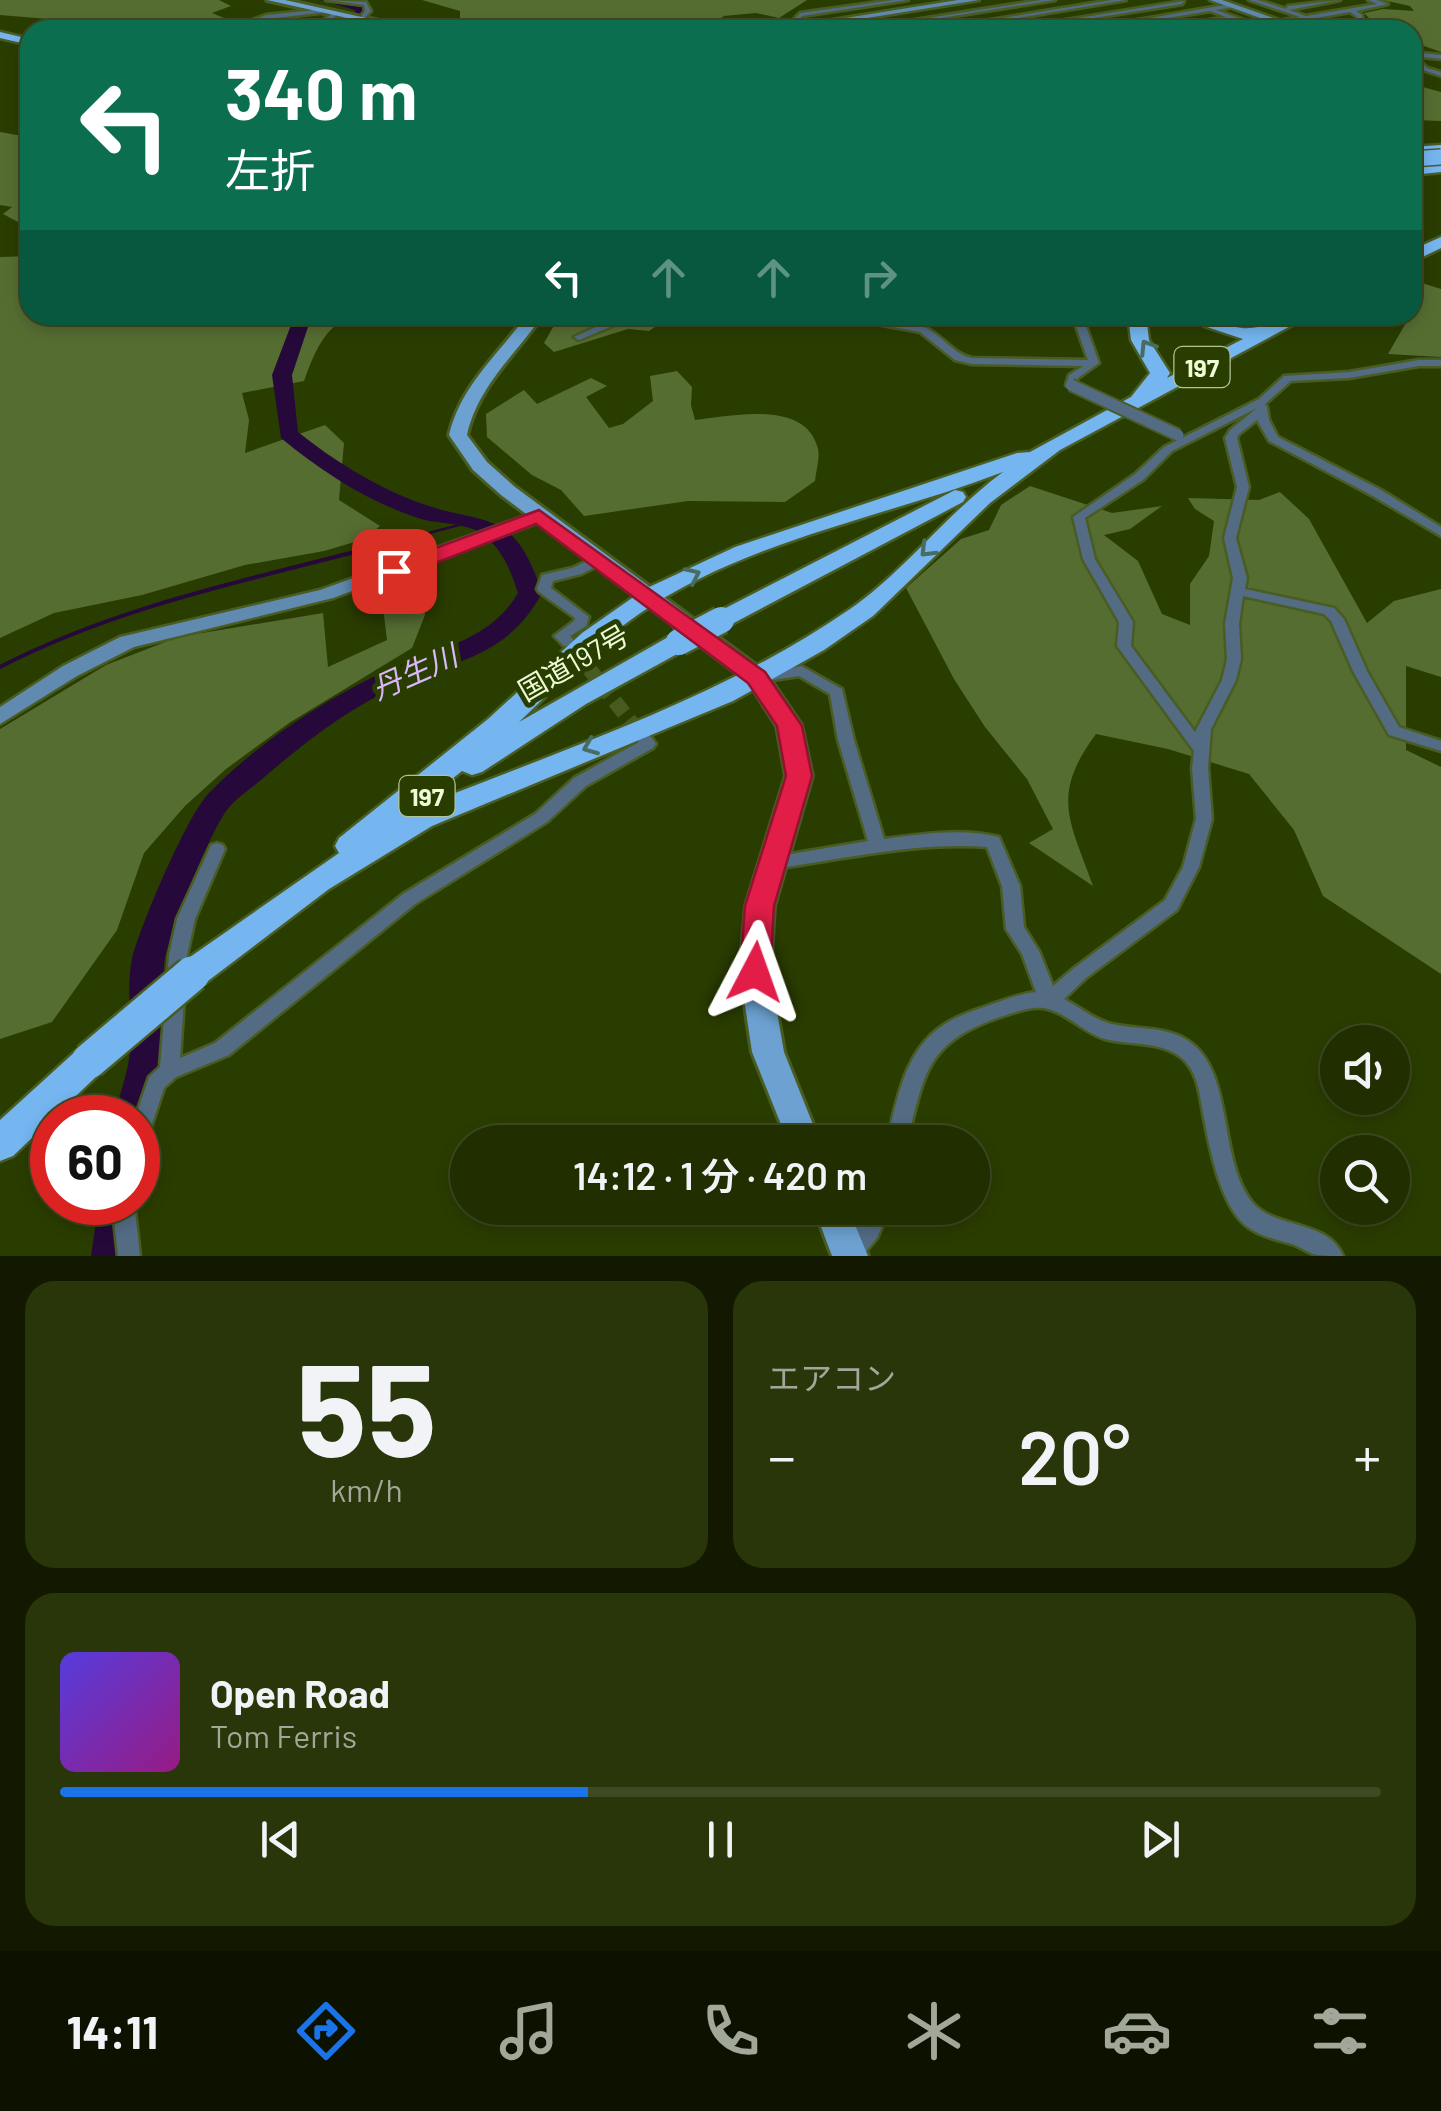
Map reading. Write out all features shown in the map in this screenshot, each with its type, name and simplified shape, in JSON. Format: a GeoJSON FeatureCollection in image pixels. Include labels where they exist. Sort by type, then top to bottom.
{"type":"FeatureCollection","features":[{"type":"Feature","properties":{"kind":"highway"},"geometry":{"type":"LineString","coordinates":[[1103,420],[1159,378],[1160,368],[1137,325]]}},
{"type":"Feature","properties":{"kind":"highway"},"geometry":{"type":"LineString","coordinates":[[1207,325],[1213,334],[1246,344]]}},
{"type":"Feature","properties":{"kind":"highway"},"geometry":{"type":"LineString","coordinates":[[1223,325],[1246,334],[1267,325]]}},
{"type":"Feature","properties":{"kind":"highway","name":"国道197号"},"geometry":{"type":"LineString","coordinates":[[0,1144],[192,974],[317,874],[524,730],[720,620],[1283,325]]}},
{"type":"Feature","properties":{"kind":"highway"},"geometry":{"type":"LineString","coordinates":[[317,874],[499,724],[569,655],[650,596],[781,538],[942,488],[1056,444]]}},
{"type":"Feature","properties":{"kind":"highway"},"geometry":{"type":"LineString","coordinates":[[192,974],[318,881],[422,818],[757,677],[864,611],[982,498],[1056,444]]}},
{"type":"Feature","properties":{"kind":"main road"},"geometry":{"type":"LineString","coordinates":[[272,0],[373,20]]}},
{"type":"Feature","properties":{"kind":"main road"},"geometry":{"type":"LineString","coordinates":[[529,325],[516,345],[481,378],[461,409],[458,435],[480,466],[539,516],[757,677],[789,726],[799,776],[760,906],[755,972],[768,1052],[797,1125]]}},
{"type":"Feature","properties":{"kind":"main road"},"geometry":{"type":"LineString","coordinates":[[837,1225],[850,1255]]}},
{"type":"Feature","properties":{"kind":"street"},"geometry":{"type":"LineString","coordinates":[[836,0],[826,3],[848,20]]}},
{"type":"Feature","properties":{"kind":"street"},"geometry":{"type":"LineString","coordinates":[[823,20],[875,4],[904,0]]}},
{"type":"Feature","properties":{"kind":"street"},"geometry":{"type":"LineString","coordinates":[[841,15],[975,0]]}},
{"type":"Feature","properties":{"kind":"street"},"geometry":{"type":"LineString","coordinates":[[917,20],[1052,0]]}},
{"type":"Feature","properties":{"kind":"street"},"geometry":{"type":"LineString","coordinates":[[995,20],[1122,0]]}},
{"type":"Feature","properties":{"kind":"street"},"geometry":{"type":"LineString","coordinates":[[1214,0],[1259,20]]}},
{"type":"Feature","properties":{"kind":"street"},"geometry":{"type":"LineString","coordinates":[[1254,1],[1264,0]]}},
{"type":"Feature","properties":{"kind":"street"},"geometry":{"type":"LineString","coordinates":[[1282,9],[1337,0]]}},
{"type":"Feature","properties":{"kind":"street"},"geometry":{"type":"LineString","coordinates":[[1296,20],[1384,4],[1371,0]]}},
{"type":"Feature","properties":{"kind":"street"},"geometry":{"type":"LineString","coordinates":[[1066,20],[1180,1],[1242,20]]}},
{"type":"Feature","properties":{"kind":"street"},"geometry":{"type":"LineString","coordinates":[[1254,1],[1318,20]]}},
{"type":"Feature","properties":{"kind":"street"},"geometry":{"type":"LineString","coordinates":[[875,4],[892,12]]}},
{"type":"Feature","properties":{"kind":"street"},"geometry":{"type":"LineString","coordinates":[[948,4],[970,12]]}},
{"type":"Feature","properties":{"kind":"street"},"geometry":{"type":"LineString","coordinates":[[1145,20],[1232,6]]}},
{"type":"Feature","properties":{"kind":"street"},"geometry":{"type":"LineString","coordinates":[[1351,10],[1360,20]]}},
{"type":"Feature","properties":{"kind":"street"},"geometry":{"type":"LineString","coordinates":[[260,20],[344,13]]}},
{"type":"Feature","properties":{"kind":"street"},"geometry":{"type":"LineString","coordinates":[[1220,20],[1232,18]]}},
{"type":"Feature","properties":{"kind":"street"},"geometry":{"type":"LineString","coordinates":[[580,337],[607,325]]}},
{"type":"Feature","properties":{"kind":"street"},"geometry":{"type":"LineString","coordinates":[[897,325],[923,330],[958,358],[972,362],[1028,365],[1080,360],[1094,364]]}},
{"type":"Feature","properties":{"kind":"street"},"geometry":{"type":"LineString","coordinates":[[1080,325],[1094,364]]}},
{"type":"Feature","properties":{"kind":"street"},"geometry":{"type":"LineString","coordinates":[[1049,1001],[1080,972],[1171,905],[1192,867],[1204,819],[1200,749],[1203,729],[1229,680],[1234,660],[1232,624],[1240,578],[1230,538],[1243,487],[1234,432],[1288,378],[1349,375],[1418,363],[1441,364]]}},
{"type":"Feature","properties":{"kind":"street"},"geometry":{"type":"LineString","coordinates":[[1094,364],[1073,377],[1072,385],[1183,438]]}},
{"type":"Feature","properties":{"kind":"street"},"geometry":{"type":"LineString","coordinates":[[1200,749],[1124,646],[1126,622],[1089,560],[1079,517],[1138,477],[1183,438],[1262,407]]}},
{"type":"Feature","properties":{"kind":"street"},"geometry":{"type":"LineString","coordinates":[[1262,407],[1274,440],[1377,493],[1441,532]]}},
{"type":"Feature","properties":{"kind":"street"},"geometry":{"type":"LineString","coordinates":[[0,716],[70,670],[126,642],[326,594],[539,516]]}},
{"type":"Feature","properties":{"kind":"street"},"geometry":{"type":"LineString","coordinates":[[569,642],[561,636],[581,623],[582,617],[544,590],[547,578],[576,571],[600,559]]}},
{"type":"Feature","properties":{"kind":"street"},"geometry":{"type":"LineString","coordinates":[[1237,591],[1329,611],[1338,619],[1360,672],[1394,731],[1441,746]]}},
{"type":"Feature","properties":{"kind":"street"},"geometry":{"type":"LineString","coordinates":[[757,677],[801,671],[836,692],[878,844]]}},
{"type":"Feature","properties":{"kind":"street"},"geometry":{"type":"LineString","coordinates":[[152,1095],[156,1084],[169,1071],[222,1049],[409,900],[541,818],[580,782],[648,744],[642,736]]}},
{"type":"Feature","properties":{"kind":"street"},"geometry":{"type":"LineString","coordinates":[[773,863],[851,852],[878,844],[993,842],[1011,886],[1015,930],[1030,951],[1049,1001]]}},
{"type":"Feature","properties":{"kind":"street"},"geometry":{"type":"LineString","coordinates":[[169,1071],[178,955],[186,920],[217,849]]}},
{"type":"Feature","properties":{"kind":"street"},"geometry":{"type":"LineString","coordinates":[[901,1125],[914,1077],[938,1036],[974,1017],[1024,1002],[1049,1001],[1092,1028],[1180,1043],[1196,1057],[1204,1070],[1232,1191],[1242,1209],[1256,1220],[1315,1239],[1332,1256]]}},
{"type":"Feature","properties":{"kind":"street"},"geometry":{"type":"LineString","coordinates":[[126,1225],[129,1256]]}},
{"type":"Feature","properties":{"kind":"street"},"geometry":{"type":"LineString","coordinates":[[850,1255],[872,1225]]}},
{"type":"Feature","properties":{"kind":"green space"},"geometry":{"type":"Polygon","coordinates":[[[0,0],[219,0],[231,6],[212,13],[222,20],[61,20],[0,15],[0,0]]]}},
{"type":"Feature","properties":{"kind":"green space"},"geometry":{"type":"Polygon","coordinates":[[[422,0],[807,0],[779,18],[756,13],[718,20],[457,20],[460,11],[422,0]]]}},
{"type":"Feature","properties":{"kind":"green space"},"geometry":{"type":"Polygon","coordinates":[[[1383,0],[1441,0],[1441,52],[1422,46],[1422,20],[1371,20],[1364,13],[1383,9],[1414,11],[1410,6],[1383,0]]]}},
{"type":"Feature","properties":{"kind":"green space"},"geometry":{"type":"Polygon","coordinates":[[[1422,87],[1441,92],[1441,121],[1422,120],[1422,87]]]}},
{"type":"Feature","properties":{"kind":"green space"},"geometry":{"type":"Polygon","coordinates":[[[0,132],[20,136],[20,222],[3,214],[12,207],[0,205],[0,132]]]}},
{"type":"Feature","properties":{"kind":"green space"},"geometry":{"type":"Polygon","coordinates":[[[20,256],[20,325],[336,325],[316,351],[304,381],[242,393],[249,420],[245,453],[325,425],[344,443],[339,500],[380,526],[365,539],[324,551],[245,565],[142,595],[54,613],[0,638],[0,257],[20,256]]]}},
{"type":"Feature","properties":{"kind":"green space"},"geometry":{"type":"Polygon","coordinates":[[[1422,283],[1441,289],[1441,357],[1388,354],[1405,325],[1422,325],[1422,283]]]}},
{"type":"Feature","properties":{"kind":"green space"},"geometry":{"type":"Polygon","coordinates":[[[554,325],[658,325],[649,331],[628,329],[554,352],[544,343],[554,325]]]}},
{"type":"Feature","properties":{"kind":"green space"},"geometry":{"type":"Polygon","coordinates":[[[677,371],[692,387],[695,420],[766,414],[799,423],[811,433],[818,449],[815,481],[785,502],[688,501],[584,516],[561,490],[532,475],[487,437],[486,414],[524,390],[537,404],[591,378],[607,386],[586,397],[609,428],[623,424],[653,401],[650,376],[677,371]]]}},
{"type":"Feature","properties":{"kind":"green space"},"geometry":{"type":"Polygon","coordinates":[[[1030,486],[1112,513],[1162,506],[1130,529],[1104,535],[1138,561],[1162,614],[1190,625],[1190,584],[1209,556],[1214,521],[1195,509],[1188,498],[1259,500],[1280,492],[1309,519],[1367,623],[1394,601],[1441,589],[1441,677],[1406,666],[1406,750],[1441,767],[1441,974],[1323,896],[1294,830],[1249,774],[1168,749],[1096,734],[1073,775],[1069,792],[1072,826],[1093,886],[1029,843],[1053,829],[1027,779],[985,727],[954,679],[906,588],[961,539],[989,530],[1001,505],[1030,486]]]}},
{"type":"Feature","properties":{"kind":"green space"},"geometry":{"type":"Polygon","coordinates":[[[422,593],[425,615],[412,648],[289,723],[226,769],[185,806],[144,853],[117,930],[52,1022],[0,1039],[0,729],[106,665],[178,637],[323,613],[328,667],[387,640],[383,607],[422,593]]]}},
{"type":"Feature","properties":{"kind":"waterway","name":"丹生川"},"geometry":{"type":"LineString","coordinates":[[325,0],[360,8],[361,16],[357,20]]}},
{"type":"Feature","properties":{"kind":"waterway","name":"丹生川"},"geometry":{"type":"LineString","coordinates":[[137,1095],[147,1055],[148,961],[173,890],[216,803],[307,725],[390,679],[436,664],[483,641],[516,618],[530,593],[516,559],[491,530],[468,520],[428,514],[369,489],[288,434],[282,375],[300,325]]}},
{"type":"Feature","properties":{"kind":"waterway"},"geometry":{"type":"LineString","coordinates":[[361,551],[474,521]]}},
{"type":"Feature","properties":{"kind":"waterway"},"geometry":{"type":"LineString","coordinates":[[0,667],[135,612],[370,548]]}},
{"type":"Feature","properties":{"kind":"waterway","name":"丹生川"},"geometry":{"type":"LineString","coordinates":[[111,1256],[115,1225]]}},
{"type":"Feature","properties":{"kind":"tunnel"},"geometry":{"type":"LineString","coordinates":[[572,647],[642,736]]}},
{"type":"Feature","properties":{"kind":"route"},"geometry":{"type":"LineString","coordinates":[[394,571],[539,516],[757,677],[789,726],[799,776],[760,906],[755,972]]}}]}
